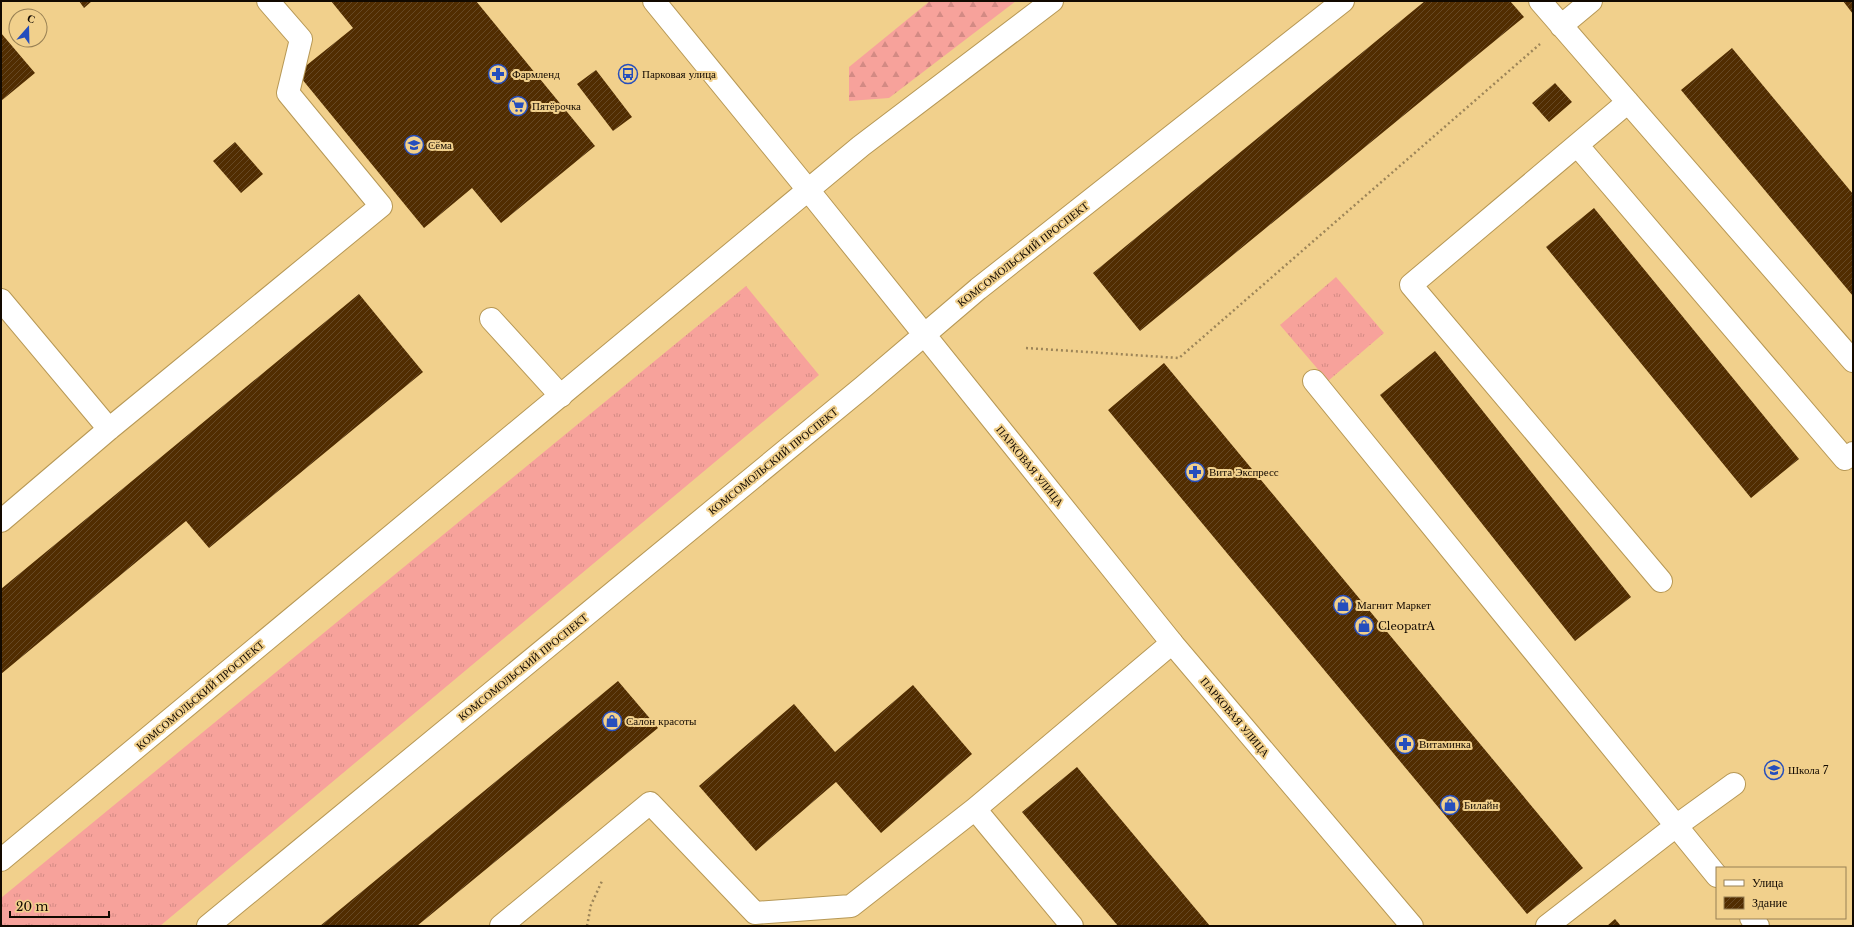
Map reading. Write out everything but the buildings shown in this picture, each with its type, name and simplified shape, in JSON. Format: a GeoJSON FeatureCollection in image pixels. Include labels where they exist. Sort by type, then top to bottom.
{"type":"FeatureCollection","features":[{"type":"Feature","properties":{"kind":"main road"},"geometry":{"type":"LineString","coordinates":[[1,521],[109,429],[381,206],[288,93],[300,39],[268,1]]}},
{"type":"Feature","properties":{"kind":"main road","name":"ПАРКОВАЯ УЛИЦА"},"geometry":{"type":"LineString","coordinates":[[654,1],[809,191],[1172,644],[1412,926]]}},
{"type":"Feature","properties":{"kind":"main road","name":"КОМСОМОЛЬСКИЙ ПРОСПЕКТ"},"geometry":{"type":"LineString","coordinates":[[1,860],[809,191],[861,146],[1052,1]]}},
{"type":"Feature","properties":{"kind":"main road","name":"КОМСОМОЛЬСКИЙ ПРОСПЕКТ"},"geometry":{"type":"LineString","coordinates":[[208,926],[863,387],[923,334],[1343,1]]}},
{"type":"Feature","properties":{"kind":"main road"},"geometry":{"type":"LineString","coordinates":[[1540,1],[1853,361]]}},
{"type":"Feature","properties":{"kind":"main road"},"geometry":{"type":"LineString","coordinates":[[1561,26],[1591,1]]}},
{"type":"Feature","properties":{"kind":"main road"},"geometry":{"type":"LineString","coordinates":[[1628,102],[1411,285],[1661,582]]}},
{"type":"Feature","properties":{"kind":"main road"},"geometry":{"type":"LineString","coordinates":[[1577,145],[1845,459],[1853,453]]}},
{"type":"Feature","properties":{"kind":"main road"},"geometry":{"type":"LineString","coordinates":[[1,300],[109,429]]}},
{"type":"Feature","properties":{"kind":"main road"},"geometry":{"type":"LineString","coordinates":[[491,319],[561,396]]}},
{"type":"Feature","properties":{"kind":"main road"},"geometry":{"type":"LineString","coordinates":[[1314,381],[1716,875]]}},
{"type":"Feature","properties":{"kind":"main road"},"geometry":{"type":"LineString","coordinates":[[501,926],[650,803],[755,913],[851,906],[975,809],[1172,644]]}},
{"type":"Feature","properties":{"kind":"main road"},"geometry":{"type":"LineString","coordinates":[[1547,926],[1676,826],[1734,784]]}},
{"type":"Feature","properties":{"kind":"main road"},"geometry":{"type":"LineString","coordinates":[[975,809],[1072,926]]}},
{"type":"Feature","properties":{"kind":"path"},"geometry":{"type":"LineString","coordinates":[[1026,348],[1179,358],[1561,26]]}},
{"type":"Feature","properties":{"kind":"green space"},"geometry":{"type":"Polygon","coordinates":[[[930,1],[1016,1],[889,98],[849,101],[849,67],[930,1]]]}},
{"type":"Feature","properties":{"kind":"green space"},"geometry":{"type":"Polygon","coordinates":[[[1336,277],[1384,333],[1328,381],[1280,325],[1336,277]]]}},
{"type":"Feature","properties":{"kind":"green space"},"geometry":{"type":"Polygon","coordinates":[[[746,286],[819,375],[160,926],[1,926],[1,898],[746,286]]]}},
{"type":"Feature","properties":{"kind":"place","name":"Фармленд"},"geometry":{"type":"Point","coordinates":[498,74]}},
{"type":"Feature","properties":{"kind":"place","name":"Парковая улица"},"geometry":{"type":"Point","coordinates":[628,74]}},
{"type":"Feature","properties":{"kind":"place","name":"Пятёрочка"},"geometry":{"type":"Point","coordinates":[518,106]}},
{"type":"Feature","properties":{"kind":"place","name":"Сёма"},"geometry":{"type":"Point","coordinates":[414,145]}},
{"type":"Feature","properties":{"kind":"place","name":"Вита Экспресс"},"geometry":{"type":"Point","coordinates":[1195,472]}},
{"type":"Feature","properties":{"kind":"place","name":"Магнит Маркет"},"geometry":{"type":"Point","coordinates":[1343,605]}},
{"type":"Feature","properties":{"kind":"place","name":"CleopatrA"},"geometry":{"type":"Point","coordinates":[1364,626]}},
{"type":"Feature","properties":{"kind":"place","name":"Салон красоты"},"geometry":{"type":"Point","coordinates":[612,721]}},
{"type":"Feature","properties":{"kind":"place","name":"Витаминка"},"geometry":{"type":"Point","coordinates":[1405,744]}},
{"type":"Feature","properties":{"kind":"place","name":"Школа 7"},"geometry":{"type":"Point","coordinates":[1774,770]}},
{"type":"Feature","properties":{"kind":"place","name":"Билайн"},"geometry":{"type":"Point","coordinates":[1450,805]}}]}
